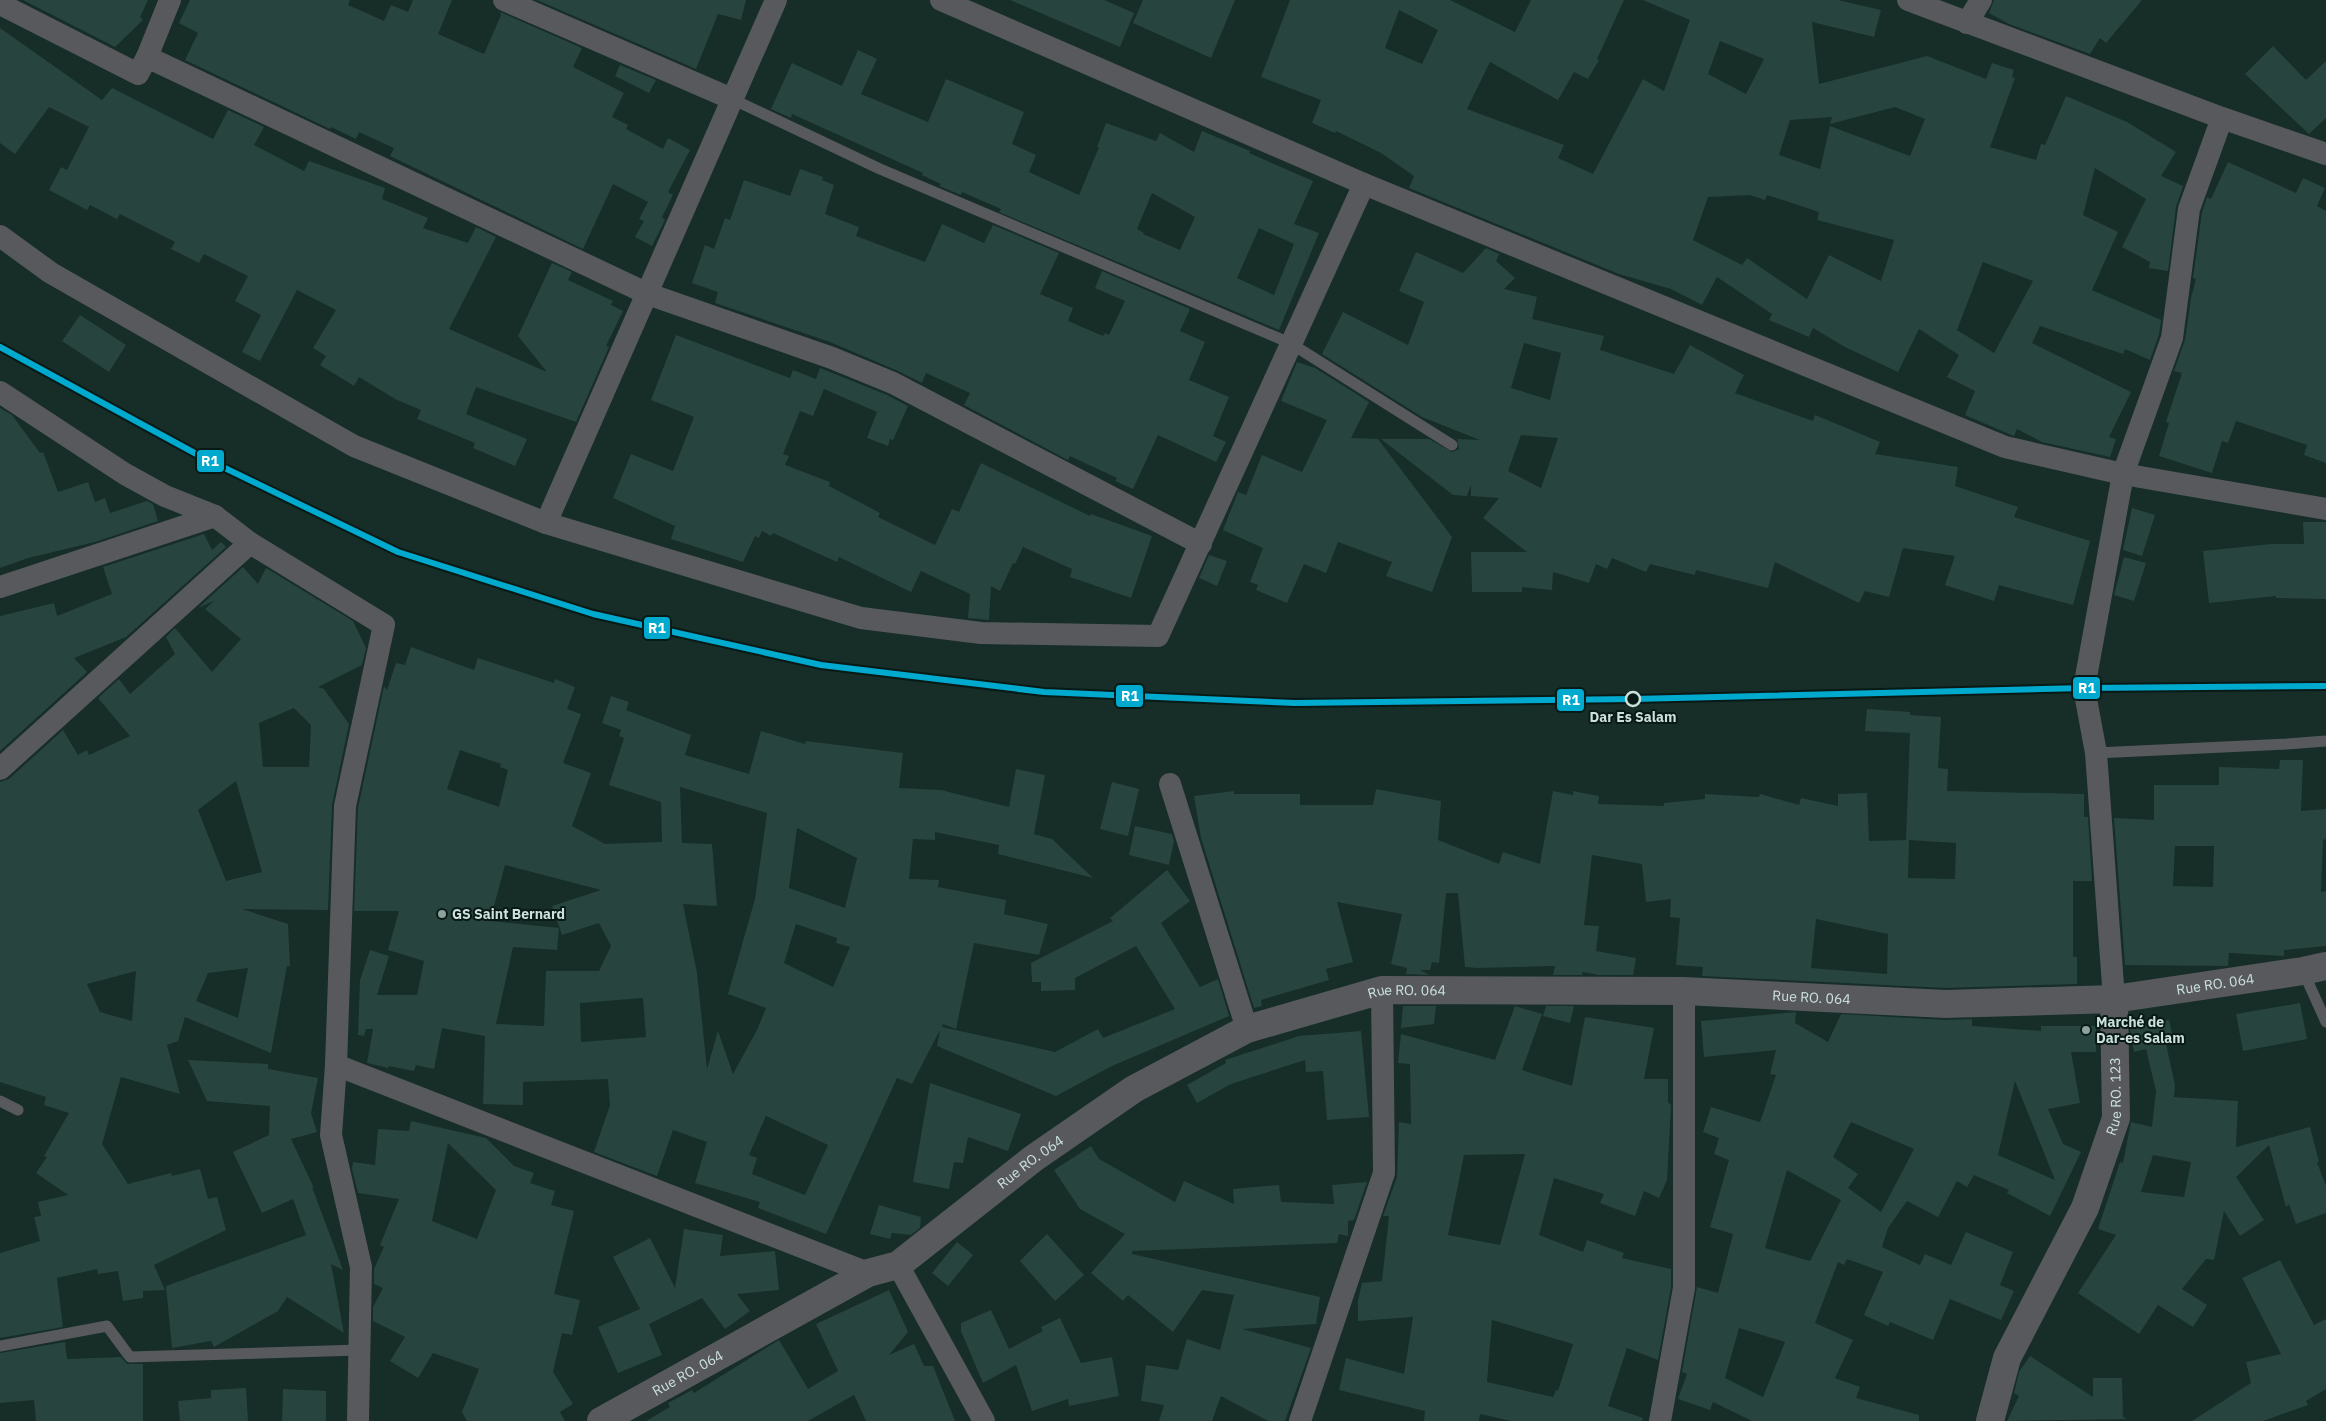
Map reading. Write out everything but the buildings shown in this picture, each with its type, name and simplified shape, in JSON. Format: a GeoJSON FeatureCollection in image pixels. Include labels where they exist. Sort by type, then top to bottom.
{"type":"FeatureCollection","features":[{"type":"Feature","properties":{"kind":"street"},"geometry":{"type":"LineString","coordinates":[[0,4],[138,74],[147,57],[170,0]]}},
{"type":"Feature","properties":{"kind":"street"},"geometry":{"type":"LineString","coordinates":[[504,0],[732,99]]}},
{"type":"Feature","properties":{"kind":"street"},"geometry":{"type":"LineString","coordinates":[[546,523],[776,0]]}},
{"type":"Feature","properties":{"kind":"street"},"geometry":{"type":"LineString","coordinates":[[942,0],[1364,184],[2005,446],[2123,474],[2326,509]]}},
{"type":"Feature","properties":{"kind":"street"},"geometry":{"type":"LineString","coordinates":[[1908,0],[2222,118],[2326,154]]}},
{"type":"Feature","properties":{"kind":"street"},"geometry":{"type":"LineString","coordinates":[[1967,22],[1981,0]]}},
{"type":"Feature","properties":{"kind":"street"},"geometry":{"type":"LineString","coordinates":[[147,57],[648,294],[832,358],[893,383],[1201,544]]}},
{"type":"Feature","properties":{"kind":"street"},"geometry":{"type":"LineString","coordinates":[[2123,474],[2172,338],[2189,209],[2222,118]]}},
{"type":"Feature","properties":{"kind":"street"},"geometry":{"type":"LineString","coordinates":[[0,236],[51,273],[354,446],[546,523],[861,618],[981,633],[1158,636],[1364,184]]}},
{"type":"Feature","properties":{"kind":"street"},"geometry":{"type":"LineString","coordinates":[[0,392],[125,474],[165,496],[215,516],[250,543],[384,625],[345,806],[336,1065],[331,1135],[361,1267],[358,1421]]}},
{"type":"Feature","properties":{"kind":"street","name":"Rue RO. 123"},"geometry":{"type":"LineString","coordinates":[[1990,1421],[2007,1358],[2085,1208],[2116,1118],[2114,1000],[2096,753],[2084,688],[2123,474]]}},
{"type":"Feature","properties":{"kind":"street"},"geometry":{"type":"LineString","coordinates":[[0,587],[215,516]]}},
{"type":"Feature","properties":{"kind":"street"},"geometry":{"type":"LineString","coordinates":[[0,769],[250,543]]}},
{"type":"Feature","properties":{"kind":"street"},"geometry":{"type":"LineString","coordinates":[[1170,784],[1247,1030]]}},
{"type":"Feature","properties":{"kind":"street","name":"Rue RO. 064"},"geometry":{"type":"LineString","coordinates":[[601,1421],[868,1273],[898,1265],[1034,1158],[1134,1088],[1247,1030],[1382,990],[1684,991],[1946,1004],[2114,1000],[2314,969]]}},
{"type":"Feature","properties":{"kind":"street"},"geometry":{"type":"LineString","coordinates":[[1300,1421],[1384,1173],[1382,990]]}},
{"type":"Feature","properties":{"kind":"street"},"geometry":{"type":"LineString","coordinates":[[1660,1421],[1684,1288],[1684,991]]}},
{"type":"Feature","properties":{"kind":"street"},"geometry":{"type":"LineString","coordinates":[[336,1065],[868,1273]]}},
{"type":"Feature","properties":{"kind":"street"},"geometry":{"type":"LineString","coordinates":[[898,1265],[984,1421]]}},
{"type":"Feature","properties":{"kind":"lane"},"geometry":{"type":"LineString","coordinates":[[732,99],[880,169],[1290,343],[1452,445]]}},
{"type":"Feature","properties":{"kind":"lane"},"geometry":{"type":"LineString","coordinates":[[2096,753],[2326,741]]}},
{"type":"Feature","properties":{"kind":"lane"},"geometry":{"type":"LineString","coordinates":[[2314,969],[2326,1022]]}},
{"type":"Feature","properties":{"kind":"lane"},"geometry":{"type":"LineString","coordinates":[[0,1100],[18,1110]]}},
{"type":"Feature","properties":{"kind":"lane"},"geometry":{"type":"LineString","coordinates":[[0,1346],[107,1326],[130,1356],[359,1350]]}},
{"type":"Feature","properties":{"kind":"transit line","name":"R1"},"geometry":{"type":"LineString","coordinates":[[0,347],[200,456],[398,552],[593,614],[821,665],[1044,692],[1295,703],[1633,699],[2084,688],[2326,686]]}},
{"type":"Feature","properties":{"kind":"place","name":"Dar Es Salam"},"geometry":{"type":"Point","coordinates":[1633,699]}},
{"type":"Feature","properties":{"kind":"place","name":"GS Saint Bernard"},"geometry":{"type":"Point","coordinates":[442,914]}},
{"type":"Feature","properties":{"kind":"place","name":"Marché de Dar-es Salam"},"geometry":{"type":"Point","coordinates":[2086,1030]}}]}
